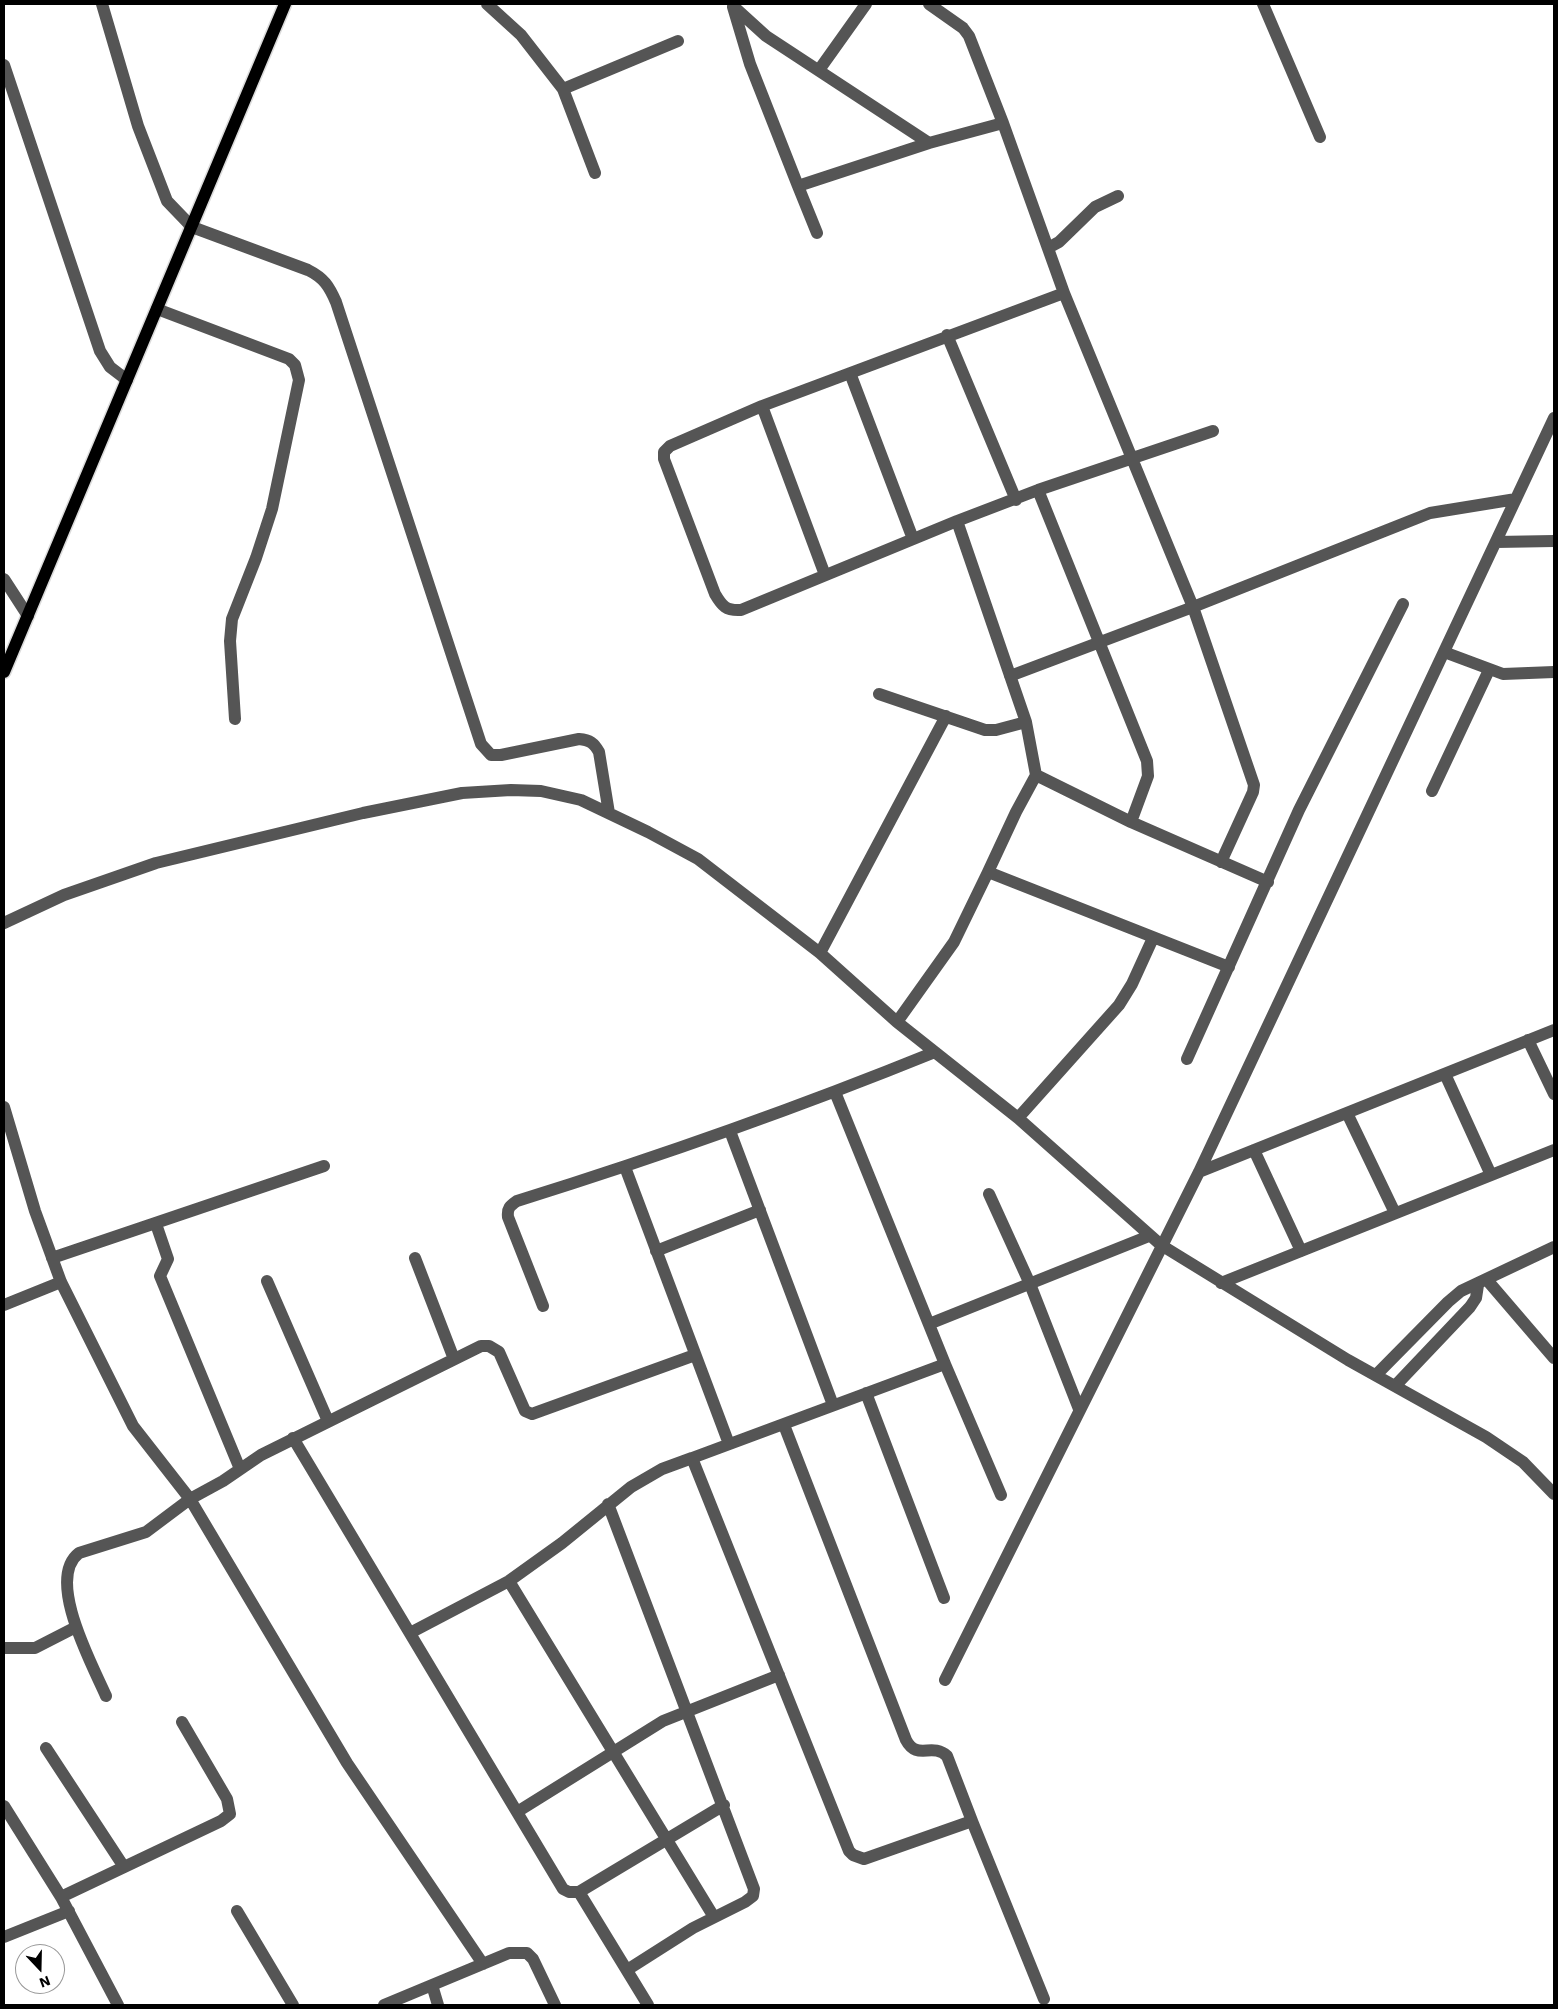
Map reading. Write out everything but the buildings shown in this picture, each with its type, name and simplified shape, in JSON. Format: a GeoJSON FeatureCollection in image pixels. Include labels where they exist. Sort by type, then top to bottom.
{"type":"FeatureCollection","features":[{"type":"Feature","properties":{"kind":"main road"},"geometry":{"type":"LineString","coordinates":[[4,672],[285,4]]}},
{"type":"Feature","properties":{"kind":"street"},"geometry":{"type":"LineString","coordinates":[[102,4],[138,126],[167,201],[192,227],[308,270],[322,278],[328,285],[340,311],[481,744],[491,755],[501,755],[579,739],[588,740],[594,744],[599,752],[609,813]]}},
{"type":"Feature","properties":{"kind":"street"},"geometry":{"type":"LineString","coordinates":[[487,4],[522,35],[563,89],[595,173]]}},
{"type":"Feature","properties":{"kind":"street"},"geometry":{"type":"LineString","coordinates":[[819,70],[866,4]]}},
{"type":"Feature","properties":{"kind":"street"},"geometry":{"type":"LineString","coordinates":[[929,4],[963,28],[969,36],[1004,123],[1064,293],[1193,607],[1254,785],[1253,792],[1221,862]]}},
{"type":"Feature","properties":{"kind":"street"},"geometry":{"type":"LineString","coordinates":[[1263,4],[1320,137]]}},
{"type":"Feature","properties":{"kind":"street"},"geometry":{"type":"LineString","coordinates":[[732,6],[766,36],[929,143]]}},
{"type":"Feature","properties":{"kind":"street"},"geometry":{"type":"LineString","coordinates":[[732,6],[750,64],[817,233]]}},
{"type":"Feature","properties":{"kind":"street"},"geometry":{"type":"LineString","coordinates":[[563,89],[678,41]]}},
{"type":"Feature","properties":{"kind":"street"},"geometry":{"type":"LineString","coordinates":[[4,66],[100,351],[110,367],[127,380]]}},
{"type":"Feature","properties":{"kind":"street"},"geometry":{"type":"LineString","coordinates":[[798,186],[929,143],[1004,123]]}},
{"type":"Feature","properties":{"kind":"street"},"geometry":{"type":"LineString","coordinates":[[1048,248],[1059,242],[1095,207],[1118,196]]}},
{"type":"Feature","properties":{"kind":"street"},"geometry":{"type":"LineString","coordinates":[[1064,293],[947,335],[762,406],[670,446],[664,452],[664,459],[715,594],[722,606],[731,611],[741,610],[957,521],[1038,490],[1213,431]]}},
{"type":"Feature","properties":{"kind":"street"},"geometry":{"type":"LineString","coordinates":[[157,309],[289,359],[298,371],[299,380],[272,509],[256,558],[232,619],[230,641],[235,719]]}},
{"type":"Feature","properties":{"kind":"street"},"geometry":{"type":"LineString","coordinates":[[947,335],[1016,500]]}},
{"type":"Feature","properties":{"kind":"street"},"geometry":{"type":"LineString","coordinates":[[850,372],[913,539]]}},
{"type":"Feature","properties":{"kind":"street"},"geometry":{"type":"LineString","coordinates":[[762,406],[825,576]]}},
{"type":"Feature","properties":{"kind":"street"},"geometry":{"type":"LineString","coordinates":[[945,1680],[1199,1172],[1554,418]]}},
{"type":"Feature","properties":{"kind":"street"},"geometry":{"type":"LineString","coordinates":[[1038,490],[1098,644],[1147,760],[1148,776],[1131,822]]}},
{"type":"Feature","properties":{"kind":"street"},"geometry":{"type":"LineString","coordinates":[[1010,676],[1098,644],[1430,513],[1516,499]]}},
{"type":"Feature","properties":{"kind":"street"},"geometry":{"type":"LineString","coordinates":[[897,1022],[954,942],[1016,812],[1036,775],[1026,722],[957,521]]}},
{"type":"Feature","properties":{"kind":"street"},"geometry":{"type":"LineString","coordinates":[[1496,542],[1554,541]]}},
{"type":"Feature","properties":{"kind":"street"},"geometry":{"type":"LineString","coordinates":[[4,579],[28,616]]}},
{"type":"Feature","properties":{"kind":"street"},"geometry":{"type":"LineString","coordinates":[[1187,1059],[1299,810],[1403,604]]}},
{"type":"Feature","properties":{"kind":"street"},"geometry":{"type":"LineString","coordinates":[[1444,652],[1503,674],[1554,672]]}},
{"type":"Feature","properties":{"kind":"street"},"geometry":{"type":"LineString","coordinates":[[1432,791],[1488,670]]}},
{"type":"Feature","properties":{"kind":"street"},"geometry":{"type":"LineString","coordinates":[[879,694],[985,730],[996,730],[1026,722]]}},
{"type":"Feature","properties":{"kind":"street"},"geometry":{"type":"LineString","coordinates":[[820,953],[946,716]]}},
{"type":"Feature","properties":{"kind":"street"},"geometry":{"type":"LineString","coordinates":[[1036,775],[1131,822],[1268,882]]}},
{"type":"Feature","properties":{"kind":"street"},"geometry":{"type":"LineString","coordinates":[[4,923],[64,895],[156,863],[362,813],[462,793],[511,790],[541,791],[582,800],[698,859],[820,953],[897,1022],[1018,1118],[1161,1245],[1376,1375],[1486,1437],[1523,1462],[1554,1494]]}},
{"type":"Feature","properties":{"kind":"street"},"geometry":{"type":"LineString","coordinates":[[988,872],[1228,967]]}},
{"type":"Feature","properties":{"kind":"street"},"geometry":{"type":"LineString","coordinates":[[1018,1118],[1119,1005],[1132,984],[1153,938]]}},
{"type":"Feature","properties":{"kind":"street"},"geometry":{"type":"LineString","coordinates":[[1199,1172],[1554,1030]]}},
{"type":"Feature","properties":{"kind":"street"},"geometry":{"type":"LineString","coordinates":[[1528,1040],[1554,1094]]}},
{"type":"Feature","properties":{"kind":"street"},"geometry":{"type":"LineString","coordinates":[[542,1306],[508,1217],[507,1210],[510,1205],[517,1201],[730,1131],[935,1052]]}},
{"type":"Feature","properties":{"kind":"street"},"geometry":{"type":"LineString","coordinates":[[1445,1074],[1491,1175]]}},
{"type":"Feature","properties":{"kind":"street"},"geometry":{"type":"LineString","coordinates":[[835,1092],[945,1364],[1001,1495]]}},
{"type":"Feature","properties":{"kind":"street"},"geometry":{"type":"LineString","coordinates":[[4,1107],[61,1282],[133,1426],[190,1500],[347,1763],[483,1964]]}},
{"type":"Feature","properties":{"kind":"street"},"geometry":{"type":"LineString","coordinates":[[1348,1113],[1395,1213]]}},
{"type":"Feature","properties":{"kind":"street"},"geometry":{"type":"LineString","coordinates":[[730,1131],[833,1405]]}},
{"type":"Feature","properties":{"kind":"street"},"geometry":{"type":"LineString","coordinates":[[1254,1150],[1301,1250]]}},
{"type":"Feature","properties":{"kind":"street"},"geometry":{"type":"LineString","coordinates":[[1221,1282],[1554,1150]]}},
{"type":"Feature","properties":{"kind":"street"},"geometry":{"type":"LineString","coordinates":[[52,1258],[324,1166]]}},
{"type":"Feature","properties":{"kind":"street"},"geometry":{"type":"LineString","coordinates":[[625,1167],[729,1444]]}},
{"type":"Feature","properties":{"kind":"street"},"geometry":{"type":"LineString","coordinates":[[989,1194],[1030,1284],[1079,1409]]}},
{"type":"Feature","properties":{"kind":"street"},"geometry":{"type":"LineString","coordinates":[[656,1251],[760,1210]]}},
{"type":"Feature","properties":{"kind":"street"},"geometry":{"type":"LineString","coordinates":[[156,1224],[168,1259],[160,1276],[240,1469]]}},
{"type":"Feature","properties":{"kind":"street"},"geometry":{"type":"LineString","coordinates":[[929,1324],[1149,1236]]}},
{"type":"Feature","properties":{"kind":"street"},"geometry":{"type":"LineString","coordinates":[[1376,1375],[1461,1291],[1482,1283],[1554,1247]]}},
{"type":"Feature","properties":{"kind":"street"},"geometry":{"type":"LineString","coordinates":[[415,1258],[454,1359]]}},
{"type":"Feature","properties":{"kind":"street"},"geometry":{"type":"LineString","coordinates":[[268,1281],[328,1421]]}},
{"type":"Feature","properties":{"kind":"street"},"geometry":{"type":"LineString","coordinates":[[4,1305],[61,1282]]}},
{"type":"Feature","properties":{"kind":"street"},"geometry":{"type":"LineString","coordinates":[[1482,1283],[1554,1358]]}},
{"type":"Feature","properties":{"kind":"street"},"geometry":{"type":"LineString","coordinates":[[1395,1386],[1470,1307],[1482,1283]]}},
{"type":"Feature","properties":{"kind":"street"},"geometry":{"type":"LineString","coordinates":[[106,1696],[76,1627],[67,1577],[72,1558],[79,1553],[146,1532],[190,1500],[293,1438],[481,1346],[495,1348],[499,1352],[525,1410],[532,1414],[695,1355]]}},
{"type":"Feature","properties":{"kind":"street"},"geometry":{"type":"LineString","coordinates":[[410,1633],[508,1581],[562,1543],[608,1504],[647,1477],[692,1458],[945,1364]]}},
{"type":"Feature","properties":{"kind":"street"},"geometry":{"type":"LineString","coordinates":[[866,1393],[944,1598]]}},
{"type":"Feature","properties":{"kind":"street"},"geometry":{"type":"LineString","coordinates":[[784,1425],[906,1740],[913,1749],[918,1751],[938,1751],[947,1756],[1044,1999]]}},
{"type":"Feature","properties":{"kind":"street"},"geometry":{"type":"LineString","coordinates":[[293,1438],[559,1884],[569,1892],[579,1892],[724,1805]]}},
{"type":"Feature","properties":{"kind":"street"},"geometry":{"type":"LineString","coordinates":[[692,1458],[849,1851],[853,1855],[864,1858],[972,1822]]}},
{"type":"Feature","properties":{"kind":"street"},"geometry":{"type":"LineString","coordinates":[[608,1504],[724,1805],[754,1889],[753,1896],[745,1902],[714,1917],[627,1970]]}},
{"type":"Feature","properties":{"kind":"street"},"geometry":{"type":"LineString","coordinates":[[508,1581],[714,1917]]}},
{"type":"Feature","properties":{"kind":"street"},"geometry":{"type":"LineString","coordinates":[[4,1648],[35,1648],[76,1627]]}},
{"type":"Feature","properties":{"kind":"street"},"geometry":{"type":"LineString","coordinates":[[517,1812],[613,1750],[663,1721],[779,1675]]}},
{"type":"Feature","properties":{"kind":"street"},"geometry":{"type":"LineString","coordinates":[[61,1897],[221,1821],[230,1814],[228,1799],[182,1722]]}},
{"type":"Feature","properties":{"kind":"street"},"geometry":{"type":"LineString","coordinates":[[46,1748],[124,1866]]}},
{"type":"Feature","properties":{"kind":"street"},"geometry":{"type":"LineString","coordinates":[[4,1806],[61,1897],[118,2005]]}},
{"type":"Feature","properties":{"kind":"street"},"geometry":{"type":"LineString","coordinates":[[579,1892],[648,2005]]}},
{"type":"Feature","properties":{"kind":"street"},"geometry":{"type":"LineString","coordinates":[[4,1937],[69,1911]]}},
{"type":"Feature","properties":{"kind":"street"},"geometry":{"type":"LineString","coordinates":[[236,1911],[293,2005]]}},
{"type":"Feature","properties":{"kind":"street"},"geometry":{"type":"LineString","coordinates":[[384,2005],[509,1954],[527,1953],[533,1959],[555,2005]]}},
{"type":"Feature","properties":{"kind":"street"},"geometry":{"type":"LineString","coordinates":[[432,1985],[438,2005]]}}]}
